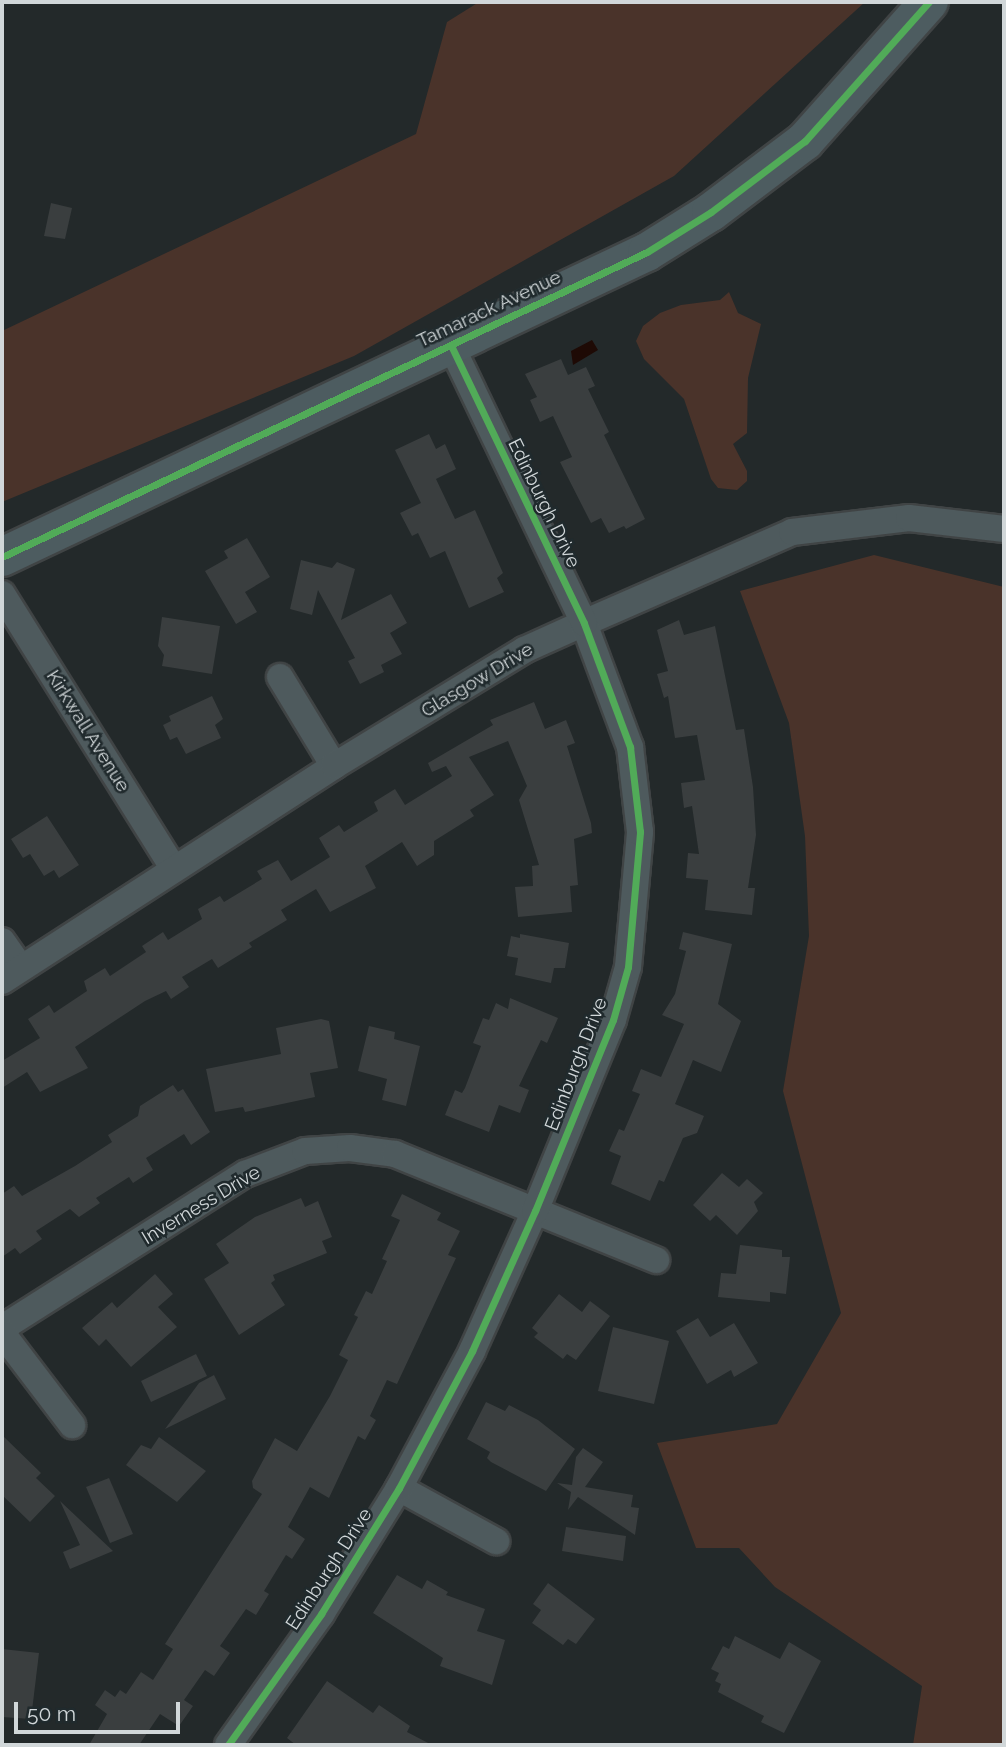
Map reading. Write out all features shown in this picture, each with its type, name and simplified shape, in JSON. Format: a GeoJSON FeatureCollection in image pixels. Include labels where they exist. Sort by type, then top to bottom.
{"type":"FeatureCollection","features":[{"type":"Feature","properties":{"kind":"main road","name":"Tamarack Avenue"},"geometry":{"type":"LineString","coordinates":[[2,557],[648,252],[711,212],[805,141],[929,2]]}},
{"type":"Feature","properties":{"kind":"street","name":"Edinburgh Drive"},"geometry":{"type":"LineString","coordinates":[[228,1745],[321,1614],[399,1488],[472,1350],[535,1211],[612,1020],[628,967],[640,832],[630,747],[584,623],[451,345]]}},
{"type":"Feature","properties":{"kind":"street","name":"Glasgow Drive"},"geometry":{"type":"LineString","coordinates":[[11,974],[173,867],[334,766],[524,650],[584,623],[792,532],[909,518],[1004,529]]}},
{"type":"Feature","properties":{"kind":"street","name":"Kirkwall Avenue"},"geometry":{"type":"LineString","coordinates":[[2,594],[173,867]]}},
{"type":"Feature","properties":{"kind":"street"},"geometry":{"type":"LineString","coordinates":[[280,677],[334,766]]}},
{"type":"Feature","properties":{"kind":"street"},"geometry":{"type":"LineString","coordinates":[[2,941],[11,974]]}},
{"type":"Feature","properties":{"kind":"street","name":"Inverness Drive"},"geometry":{"type":"LineString","coordinates":[[2,1330],[245,1174],[305,1151],[350,1148],[395,1154],[656,1260]]}},
{"type":"Feature","properties":{"kind":"street"},"geometry":{"type":"LineString","coordinates":[[2,1330],[72,1425]]}},
{"type":"Feature","properties":{"kind":"street"},"geometry":{"type":"LineString","coordinates":[[399,1488],[496,1541]]}},
{"type":"Feature","properties":{"kind":"shaded area"},"geometry":{"type":"Polygon","coordinates":[[[479,2],[865,2],[674,176],[354,356],[2,502],[2,331],[416,134],[447,22],[479,2]]]}},
{"type":"Feature","properties":{"kind":"shaded area"},"geometry":{"type":"Polygon","coordinates":[[[729,292],[738,313],[761,324],[748,378],[747,433],[733,444],[747,471],[747,481],[737,490],[718,488],[711,479],[684,399],[644,359],[636,341],[643,326],[660,313],[681,305],[720,300],[729,292]]]}},
{"type":"Feature","properties":{"kind":"shaded area"},"geometry":{"type":"Polygon","coordinates":[[[592,340],[598,350],[573,365],[571,351],[592,340]]]}},
{"type":"Feature","properties":{"kind":"shaded area"},"geometry":{"type":"Polygon","coordinates":[[[874,555],[1004,587],[1004,1745],[913,1745],[922,1686],[775,1587],[739,1548],[696,1548],[657,1443],[777,1424],[841,1313],[783,1091],[809,936],[805,836],[789,723],[740,591],[874,555]]]}},
{"type":"Feature","properties":{"kind":"building"},"geometry":{"type":"Polygon","coordinates":[[[51,203],[72,208],[65,239],[44,236],[51,203]]]}},
{"type":"Feature","properties":{"kind":"building"},"geometry":{"type":"Polygon","coordinates":[[[561,359],[568,375],[586,367],[595,386],[588,389],[609,432],[604,435],[645,519],[626,529],[624,526],[609,533],[601,518],[591,523],[560,462],[572,457],[553,416],[540,422],[530,400],[537,397],[525,374],[561,359]]]}},
{"type":"Feature","properties":{"kind":"building"},"geometry":{"type":"Polygon","coordinates":[[[429,434],[436,449],[445,444],[456,469],[436,479],[455,519],[475,510],[503,573],[497,578],[504,592],[469,608],[445,551],[430,558],[418,533],[412,536],[400,513],[421,503],[395,450],[429,434]]]}},
{"type":"Feature","properties":{"kind":"building"},"geometry":{"type":"Polygon","coordinates":[[[247,538],[270,577],[245,592],[257,612],[236,624],[205,571],[228,558],[224,551],[247,538]]]}},
{"type":"Feature","properties":{"kind":"building"},"geometry":{"type":"Polygon","coordinates":[[[301,560],[332,568],[337,562],[355,569],[341,620],[391,594],[407,623],[390,633],[402,654],[381,665],[384,672],[360,684],[348,661],[355,658],[318,590],[312,615],[290,609],[301,560]]]}},
{"type":"Feature","properties":{"kind":"building"},"geometry":{"type":"Polygon","coordinates":[[[162,617],[220,626],[212,674],[162,666],[164,655],[158,646],[162,617]]]}},
{"type":"Feature","properties":{"kind":"building"},"geometry":{"type":"Polygon","coordinates":[[[679,620],[684,635],[715,626],[736,730],[744,729],[753,787],[756,835],[748,888],[755,888],[752,915],[705,910],[708,880],[686,878],[688,853],[699,854],[692,806],[684,808],[681,783],[705,780],[697,735],[675,738],[668,696],[664,698],[657,674],[668,671],[657,630],[679,620]]]}},
{"type":"Feature","properties":{"kind":"building"},"geometry":{"type":"Polygon","coordinates":[[[212,696],[223,719],[215,725],[221,738],[186,754],[177,737],[170,740],[163,725],[171,721],[169,716],[212,696]]]}},
{"type":"Feature","properties":{"kind":"building"},"geometry":{"type":"Polygon","coordinates":[[[534,702],[545,729],[566,720],[575,743],[567,746],[591,823],[592,833],[574,839],[578,885],[570,886],[572,912],[518,917],[515,887],[533,886],[532,866],[539,865],[519,800],[527,786],[508,741],[469,757],[494,795],[470,810],[474,816],[434,841],[434,855],[417,866],[402,842],[365,866],[376,888],[330,912],[316,889],[281,910],[287,920],[249,943],[252,947],[218,968],[212,959],[182,977],[189,987],[171,999],[166,991],[145,1001],[75,1047],[88,1068],[40,1092],[27,1072],[2,1088],[2,1061],[40,1038],[28,1019],[49,1005],[54,1013],[87,991],[84,981],[105,968],[110,976],[146,952],[142,946],[163,932],[168,940],[202,919],[198,909],[220,896],[224,902],[262,879],[257,871],[278,860],[291,881],[330,857],[319,838],[339,825],[344,832],[378,811],[374,802],[395,789],[405,805],[452,776],[446,766],[432,772],[428,763],[493,725],[490,720],[534,702]]]}},
{"type":"Feature","properties":{"kind":"building"},"geometry":{"type":"Polygon","coordinates":[[[47,816],[79,865],[59,878],[54,870],[44,876],[30,854],[23,858],[11,839],[47,816]]]}},
{"type":"Feature","properties":{"kind":"building"},"geometry":{"type":"Polygon","coordinates":[[[683,932],[732,944],[718,1004],[741,1021],[721,1072],[693,1060],[675,1104],[704,1116],[697,1133],[683,1138],[664,1182],[659,1180],[650,1201],[611,1184],[621,1156],[609,1151],[619,1129],[624,1131],[640,1094],[632,1091],[641,1069],[661,1077],[684,1024],[662,1015],[675,994],[686,951],[679,949],[683,932]]]}},
{"type":"Feature","properties":{"kind":"building"},"geometry":{"type":"Polygon","coordinates":[[[520,934],[569,943],[565,968],[554,968],[551,983],[515,975],[518,958],[507,956],[511,936],[520,938],[520,934]]]}},
{"type":"Feature","properties":{"kind":"building"},"geometry":{"type":"Polygon","coordinates":[[[510,998],[558,1018],[547,1043],[541,1040],[519,1086],[529,1090],[520,1113],[499,1105],[489,1132],[445,1115],[455,1090],[462,1093],[465,1088],[481,1046],[473,1043],[483,1018],[489,1020],[496,1003],[508,1009],[510,998]]]}},
{"type":"Feature","properties":{"kind":"building"},"geometry":{"type":"Polygon","coordinates":[[[321,1019],[329,1021],[338,1068],[310,1073],[315,1097],[245,1112],[243,1107],[215,1112],[206,1069],[281,1054],[276,1028],[321,1019]]]}},
{"type":"Feature","properties":{"kind":"building"},"geometry":{"type":"Polygon","coordinates":[[[369,1026],[395,1032],[394,1039],[420,1046],[406,1106],[382,1100],[387,1079],[358,1071],[369,1026]]]}},
{"type":"Feature","properties":{"kind":"building"},"geometry":{"type":"Polygon","coordinates":[[[173,1085],[178,1092],[183,1089],[210,1132],[191,1145],[184,1134],[146,1158],[153,1170],[133,1183],[129,1177],[96,1198],[100,1203],[79,1217],[70,1209],[36,1231],[42,1239],[20,1254],[15,1248],[2,1257],[2,1194],[14,1186],[22,1196],[75,1166],[112,1142],[108,1135],[138,1116],[140,1106],[173,1085]]]}},
{"type":"Feature","properties":{"kind":"building"},"geometry":{"type":"Polygon","coordinates":[[[722,1173],[739,1187],[747,1179],[763,1193],[754,1202],[758,1211],[737,1235],[716,1215],[710,1221],[693,1205],[722,1173]]]}},
{"type":"Feature","properties":{"kind":"building"},"geometry":{"type":"Polygon","coordinates":[[[402,1194],[441,1213],[437,1220],[460,1231],[448,1255],[456,1258],[397,1384],[387,1380],[370,1416],[376,1420],[365,1440],[358,1436],[329,1498],[310,1487],[288,1527],[305,1539],[292,1559],[286,1555],[264,1591],[269,1594],[256,1615],[246,1609],[220,1646],[230,1653],[214,1676],[205,1670],[184,1700],[193,1706],[179,1726],[160,1714],[139,1745],[89,1745],[107,1714],[95,1705],[105,1690],[115,1697],[120,1690],[126,1694],[141,1672],[153,1680],[173,1649],[165,1644],[262,1494],[253,1488],[252,1481],[275,1438],[297,1451],[330,1396],[348,1360],[339,1355],[358,1317],[354,1315],[366,1291],[372,1294],[387,1261],[382,1259],[400,1220],[391,1216],[402,1194]]]}},
{"type":"Feature","properties":{"kind":"building"},"geometry":{"type":"Polygon","coordinates":[[[301,1198],[305,1207],[318,1201],[332,1237],[322,1241],[327,1253],[273,1275],[275,1280],[271,1283],[285,1305],[239,1335],[204,1279],[229,1263],[216,1244],[255,1217],[301,1198]]]}},
{"type":"Feature","properties":{"kind":"building"},"geometry":{"type":"Polygon","coordinates":[[[740,1245],[782,1250],[782,1257],[790,1257],[786,1294],[770,1292],[770,1302],[718,1297],[721,1273],[736,1274],[740,1245]]]}},
{"type":"Feature","properties":{"kind":"building"},"geometry":{"type":"Polygon","coordinates":[[[155,1274],[173,1294],[158,1307],[177,1327],[131,1367],[106,1339],[99,1346],[82,1328],[112,1302],[117,1308],[155,1274]]]}},
{"type":"Feature","properties":{"kind":"building"},"geometry":{"type":"Polygon","coordinates":[[[559,1294],[582,1312],[590,1301],[610,1316],[576,1360],[567,1354],[563,1359],[534,1337],[538,1333],[532,1328],[559,1294]]]}},
{"type":"Feature","properties":{"kind":"building"},"geometry":{"type":"Polygon","coordinates":[[[698,1318],[710,1337],[734,1323],[758,1363],[734,1377],[731,1370],[707,1384],[676,1331],[698,1318]]]}},
{"type":"Feature","properties":{"kind":"building"},"geometry":{"type":"Polygon","coordinates":[[[613,1327],[669,1341],[654,1404],[598,1391],[613,1327]]]}},
{"type":"Feature","properties":{"kind":"building"},"geometry":{"type":"Polygon","coordinates":[[[196,1354],[207,1376],[151,1402],[141,1381],[196,1354]]]}},
{"type":"Feature","properties":{"kind":"building"},"geometry":{"type":"Polygon","coordinates":[[[214,1375],[226,1399],[165,1429],[199,1383],[214,1375]]]}},
{"type":"Feature","properties":{"kind":"building"},"geometry":{"type":"Polygon","coordinates":[[[486,1402],[505,1411],[509,1405],[538,1420],[575,1449],[546,1491],[491,1462],[487,1458],[490,1452],[467,1439],[486,1402]]]}},
{"type":"Feature","properties":{"kind":"building"},"geometry":{"type":"Polygon","coordinates":[[[2,1435],[41,1473],[36,1478],[55,1496],[30,1522],[2,1495],[2,1435]]]}},
{"type":"Feature","properties":{"kind":"building"},"geometry":{"type":"Polygon","coordinates":[[[159,1437],[206,1471],[177,1502],[126,1465],[141,1445],[151,1449],[159,1437]]]}},
{"type":"Feature","properties":{"kind":"building"},"geometry":{"type":"Polygon","coordinates":[[[583,1448],[603,1462],[585,1487],[633,1495],[631,1507],[639,1508],[635,1535],[578,1497],[568,1510],[571,1492],[557,1483],[572,1485],[576,1457],[583,1448]]]}},
{"type":"Feature","properties":{"kind":"building"},"geometry":{"type":"Polygon","coordinates":[[[109,1478],[133,1534],[110,1543],[86,1487],[109,1478]]]}},
{"type":"Feature","properties":{"kind":"building"},"geometry":{"type":"Polygon","coordinates":[[[60,1501],[113,1551],[70,1569],[63,1552],[80,1545],[60,1501]]]}},
{"type":"Feature","properties":{"kind":"building"},"geometry":{"type":"Polygon","coordinates":[[[566,1527],[626,1536],[623,1561],[562,1551],[566,1527]]]}},
{"type":"Feature","properties":{"kind":"building"},"geometry":{"type":"Polygon","coordinates":[[[397,1575],[422,1589],[427,1580],[448,1592],[446,1595],[485,1609],[477,1631],[505,1640],[492,1685],[440,1666],[443,1658],[373,1613],[397,1575]]]}},
{"type":"Feature","properties":{"kind":"building"},"geometry":{"type":"Polygon","coordinates":[[[548,1583],[595,1619],[576,1644],[568,1639],[563,1645],[532,1623],[541,1610],[533,1604],[548,1583]]]}},
{"type":"Feature","properties":{"kind":"building"},"geometry":{"type":"Polygon","coordinates":[[[735,1636],[780,1659],[789,1642],[821,1661],[784,1733],[761,1722],[764,1716],[718,1692],[721,1684],[715,1681],[719,1673],[711,1669],[723,1646],[729,1649],[735,1636]]]}},
{"type":"Feature","properties":{"kind":"building"},"geometry":{"type":"Polygon","coordinates":[[[2,1649],[39,1653],[31,1719],[2,1717],[2,1649]]]}},
{"type":"Feature","properties":{"kind":"building"},"geometry":{"type":"Polygon","coordinates":[[[327,1681],[373,1713],[379,1705],[410,1726],[407,1732],[432,1745],[296,1745],[287,1738],[327,1681]]]}},
{"type":"Feature","properties":{"kind":"cycle path"},"geometry":{"type":"LineString","coordinates":[[2,557],[647,252],[711,212],[805,141],[929,2]]}},
{"type":"Feature","properties":{"kind":"cycle path"},"geometry":{"type":"LineString","coordinates":[[228,1745],[321,1614],[399,1488],[472,1351],[535,1211],[613,1020],[628,967],[640,832],[630,747],[584,623],[451,345]]}}]}
